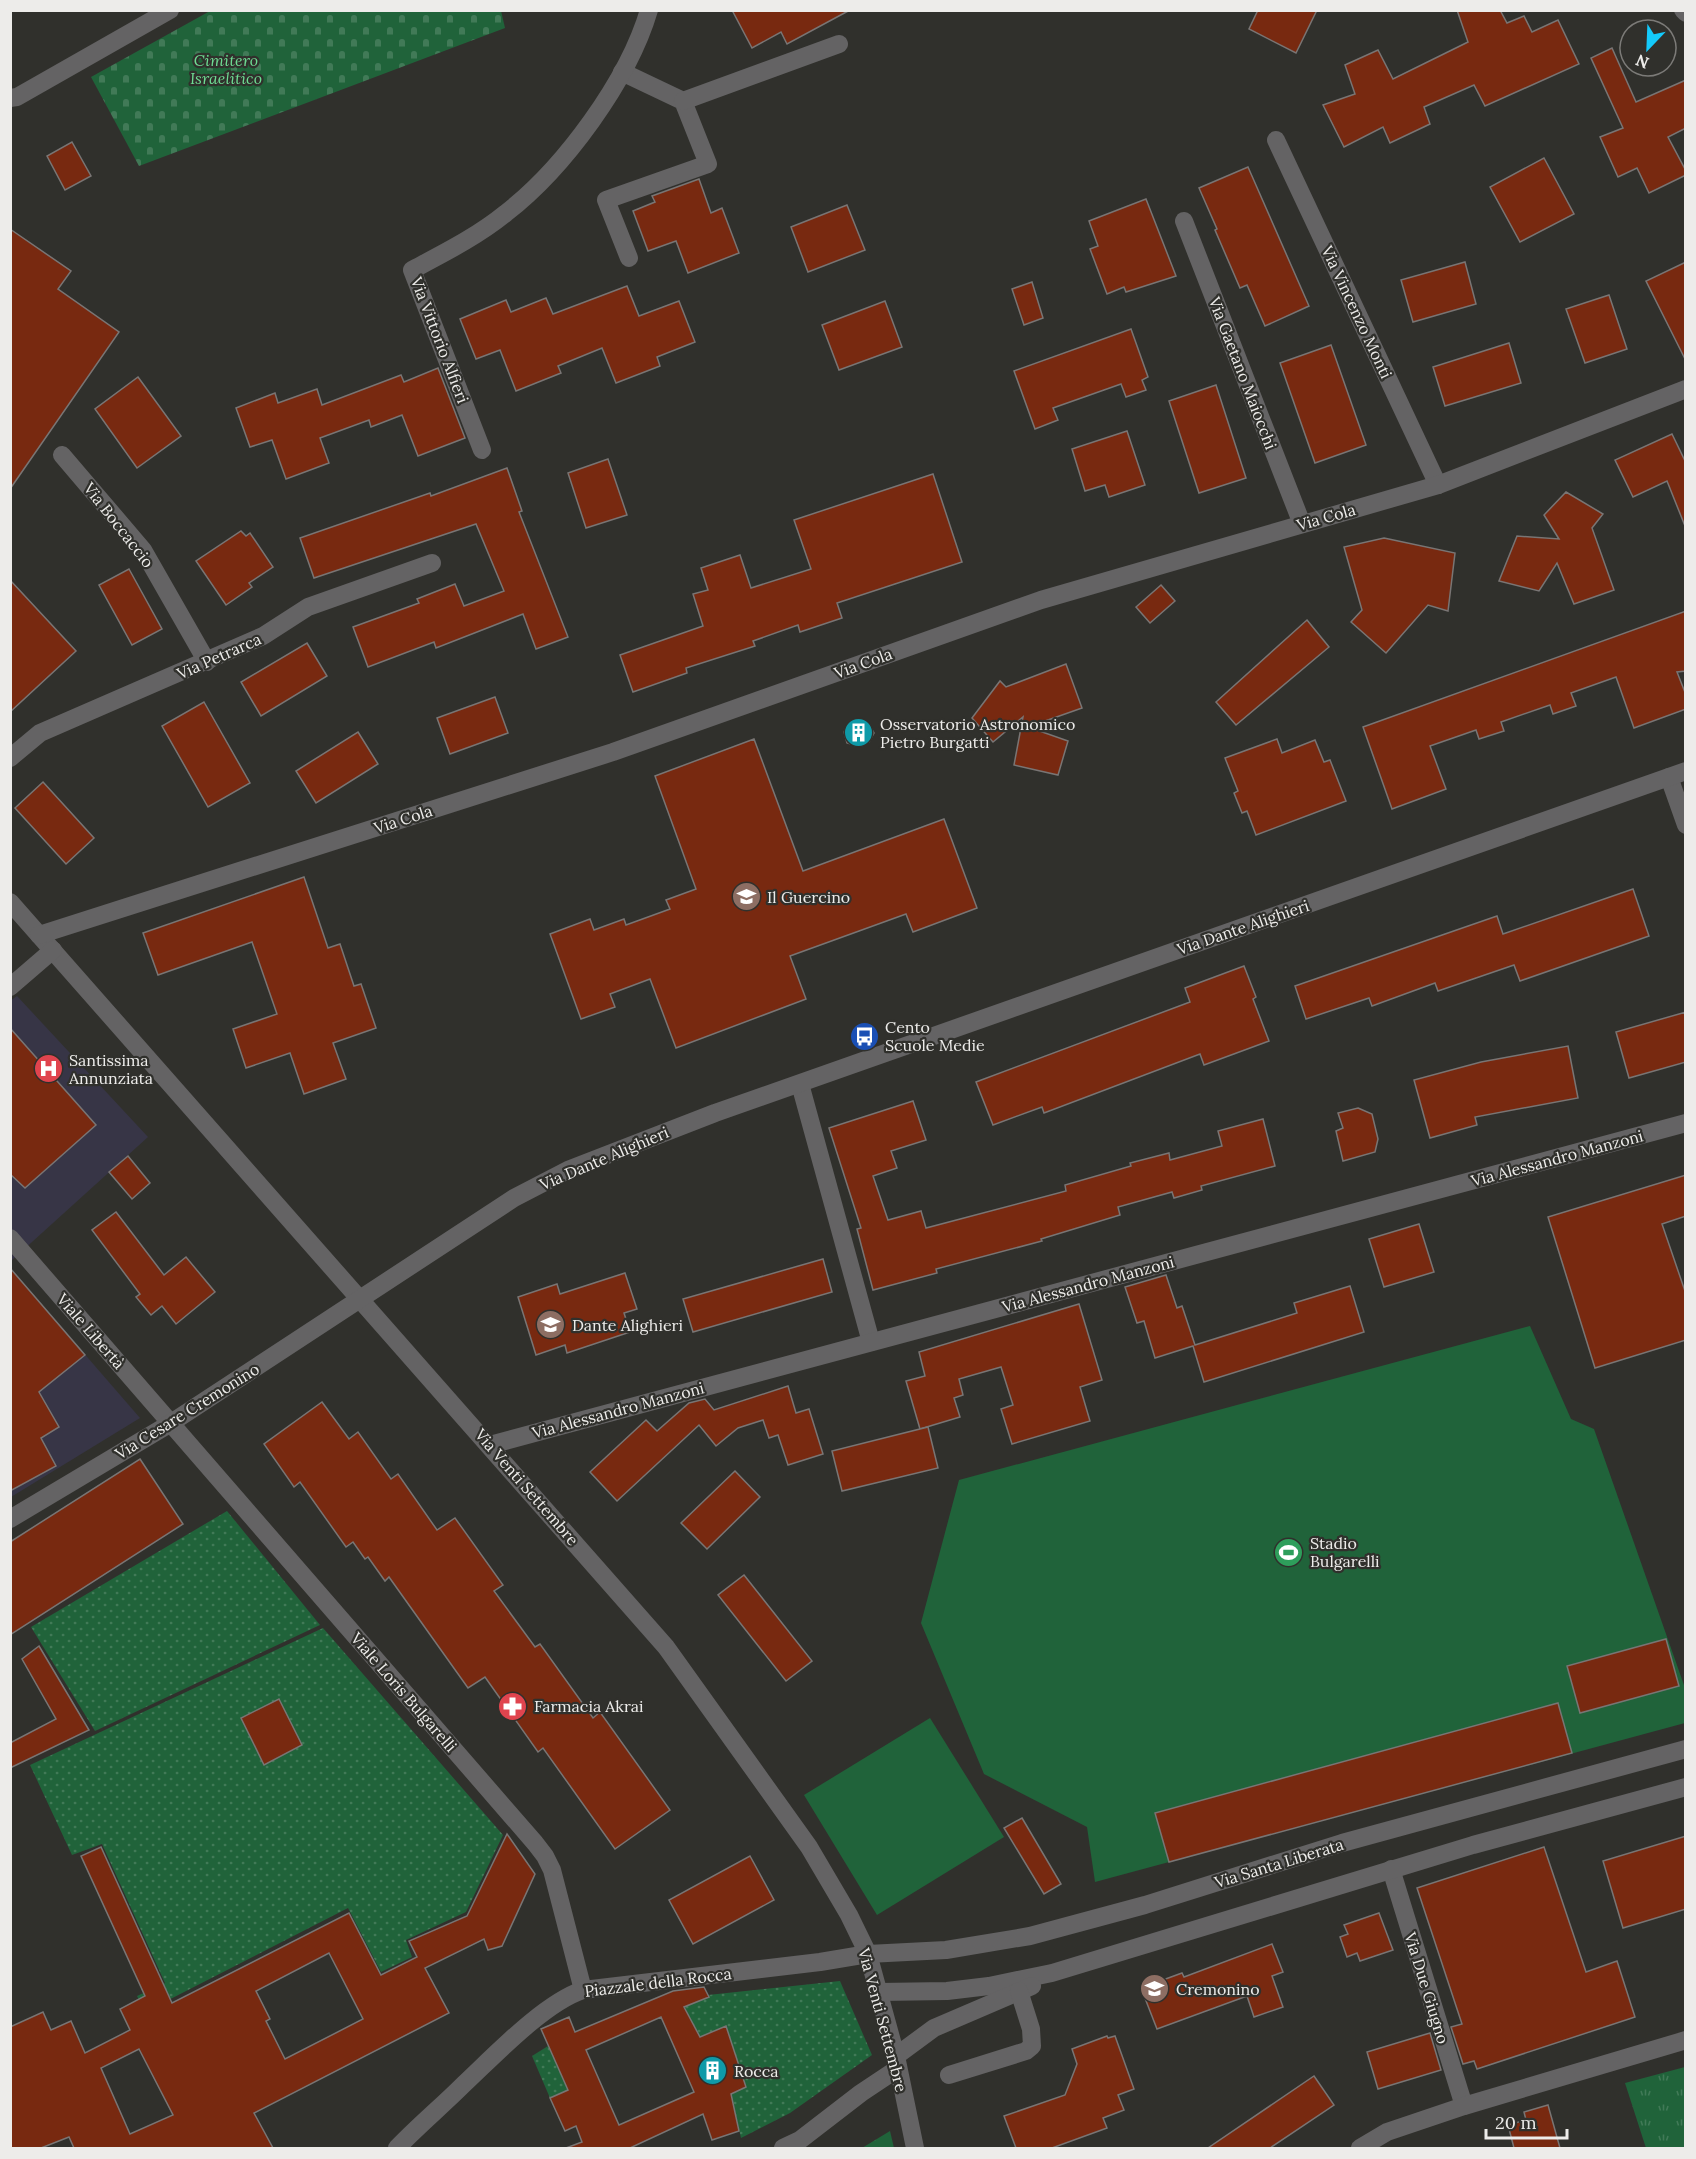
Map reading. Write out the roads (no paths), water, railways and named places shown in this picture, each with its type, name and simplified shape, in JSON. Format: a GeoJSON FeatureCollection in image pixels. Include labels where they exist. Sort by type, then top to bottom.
{"type":"FeatureCollection","features":[{"type":"Feature","properties":{"kind":"street"},"geometry":{"type":"LineString","coordinates":[[13,93],[170,10]]}},
{"type":"Feature","properties":{"kind":"street","name":"Via Vittorio Alfieri"},"geometry":{"type":"LineString","coordinates":[[482,450],[412,270],[486,227],[525,197],[575,142],[595,116],[637,43],[649,10]]}},
{"type":"Feature","properties":{"kind":"street"},"geometry":{"type":"LineString","coordinates":[[683,101],[839,44]]}},
{"type":"Feature","properties":{"kind":"street"},"geometry":{"type":"LineString","coordinates":[[622,72],[683,101],[708,164],[606,200],[629,258]]}},
{"type":"Feature","properties":{"kind":"street","name":"Via Vincenzo Monti"},"geometry":{"type":"LineString","coordinates":[[1276,140],[1438,485]]}},
{"type":"Feature","properties":{"kind":"street","name":"Via Gaetano Maiocchi"},"geometry":{"type":"LineString","coordinates":[[1184,221],[1302,524]]}},
{"type":"Feature","properties":{"kind":"street","name":"Via Cola"},"geometry":{"type":"LineString","coordinates":[[39,934],[613,752],[1041,600],[1438,485],[1686,389]]}},
{"type":"Feature","properties":{"kind":"street","name":"Via Boccaccio"},"geometry":{"type":"LineString","coordinates":[[62,455],[143,550],[207,662]]}},
{"type":"Feature","properties":{"kind":"street","name":"Via Petrarca"},"geometry":{"type":"LineString","coordinates":[[10,758],[40,733],[264,636],[308,607],[432,562]]}},
{"type":"Feature","properties":{"kind":"street"},"geometry":{"type":"LineString","coordinates":[[1677,774],[1686,825]]}},
{"type":"Feature","properties":{"kind":"street","name":"Via Dante Alighieri"},"geometry":{"type":"LineString","coordinates":[[361,1300],[514,1198],[608,1153],[800,1083],[1677,774]]}},
{"type":"Feature","properties":{"kind":"street","name":"Via Venti Settembre"},"geometry":{"type":"LineString","coordinates":[[10,903],[666,1647],[809,1847],[849,1915],[868,1954],[879,1992],[915,2148]]}},
{"type":"Feature","properties":{"kind":"street"},"geometry":{"type":"LineString","coordinates":[[10,987],[53,950]]}},
{"type":"Feature","properties":{"kind":"street"},"geometry":{"type":"LineString","coordinates":[[800,1083],[870,1342]]}},
{"type":"Feature","properties":{"kind":"street","name":"Via Alessandro Manzoni"},"geometry":{"type":"LineString","coordinates":[[490,1445],[1686,1123]]}},
{"type":"Feature","properties":{"kind":"street","name":"Viale Libertà"},"geometry":{"type":"LineString","coordinates":[[10,1238],[168,1419]]}},
{"type":"Feature","properties":{"kind":"street","name":"Via Cesare Cremonino"},"geometry":{"type":"LineString","coordinates":[[10,1519],[361,1300]]}},
{"type":"Feature","properties":{"kind":"street"},"geometry":{"type":"LineString","coordinates":[[10,1507],[168,1419]]}},
{"type":"Feature","properties":{"kind":"street","name":"Viale Loris Bulgarelli"},"geometry":{"type":"LineString","coordinates":[[168,1419],[545,1856],[558,1890],[583,1990]]}},
{"type":"Feature","properties":{"kind":"street","name":"Via Santa Liberata"},"geometry":{"type":"LineString","coordinates":[[868,1954],[923,1952],[987,1945],[1068,1927],[1342,1843],[1686,1749]]}},
{"type":"Feature","properties":{"kind":"street"},"geometry":{"type":"LineString","coordinates":[[879,1992],[946,1991],[989,1986],[1052,1973],[1523,1830],[1686,1787]]}},
{"type":"Feature","properties":{"kind":"street","name":"Via Due Giugno"},"geometry":{"type":"LineString","coordinates":[[1391,1869],[1464,2106]]}},
{"type":"Feature","properties":{"kind":"street","name":"Piazzale della Rocca"},"geometry":{"type":"LineString","coordinates":[[397,2148],[510,2041],[560,2002],[583,1990],[820,1962],[868,1954]]}},
{"type":"Feature","properties":{"kind":"street"},"geometry":{"type":"LineString","coordinates":[[783,2148],[800,2140],[861,2093],[934,2028],[1093,1961]]}},
{"type":"Feature","properties":{"kind":"street"},"geometry":{"type":"LineString","coordinates":[[949,2075],[1026,2051],[1032,2046],[1031,2029],[1019,1991]]}},
{"type":"Feature","properties":{"kind":"street"},"geometry":{"type":"LineString","coordinates":[[1360,2148],[1387,2132],[1464,2106],[1686,2040]]}},
{"type":"Feature","properties":{"kind":"place","name":"Osservatorio Astronomico Pietro Burgatti"},"geometry":{"type":"Point","coordinates":[859,733]}},
{"type":"Feature","properties":{"kind":"place","name":"Il Guercino"},"geometry":{"type":"Point","coordinates":[746,897]}},
{"type":"Feature","properties":{"kind":"place","name":"Cento Scuole Medie"},"geometry":{"type":"Point","coordinates":[864,1036]}},
{"type":"Feature","properties":{"kind":"place","name":"Santissima Annunziata"},"geometry":{"type":"Point","coordinates":[48,1069]}},
{"type":"Feature","properties":{"kind":"place","name":"Dante Alighieri"},"geometry":{"type":"Point","coordinates":[551,1325]}},
{"type":"Feature","properties":{"kind":"place","name":"Stadio Bulgarelli"},"geometry":{"type":"Point","coordinates":[1289,1552]}},
{"type":"Feature","properties":{"kind":"place","name":"Farmacia Akrai"},"geometry":{"type":"Point","coordinates":[513,1706]}},
{"type":"Feature","properties":{"kind":"place","name":"Cremonino"},"geometry":{"type":"Point","coordinates":[1155,1989]}},
{"type":"Feature","properties":{"kind":"place","name":"Rocca"},"geometry":{"type":"Point","coordinates":[713,2071]}},
{"type":"Feature","properties":{"kind":"park label","name":"Cimitero Israelitico"},"geometry":{"type":"Point","coordinates":[226,69]}}]}
